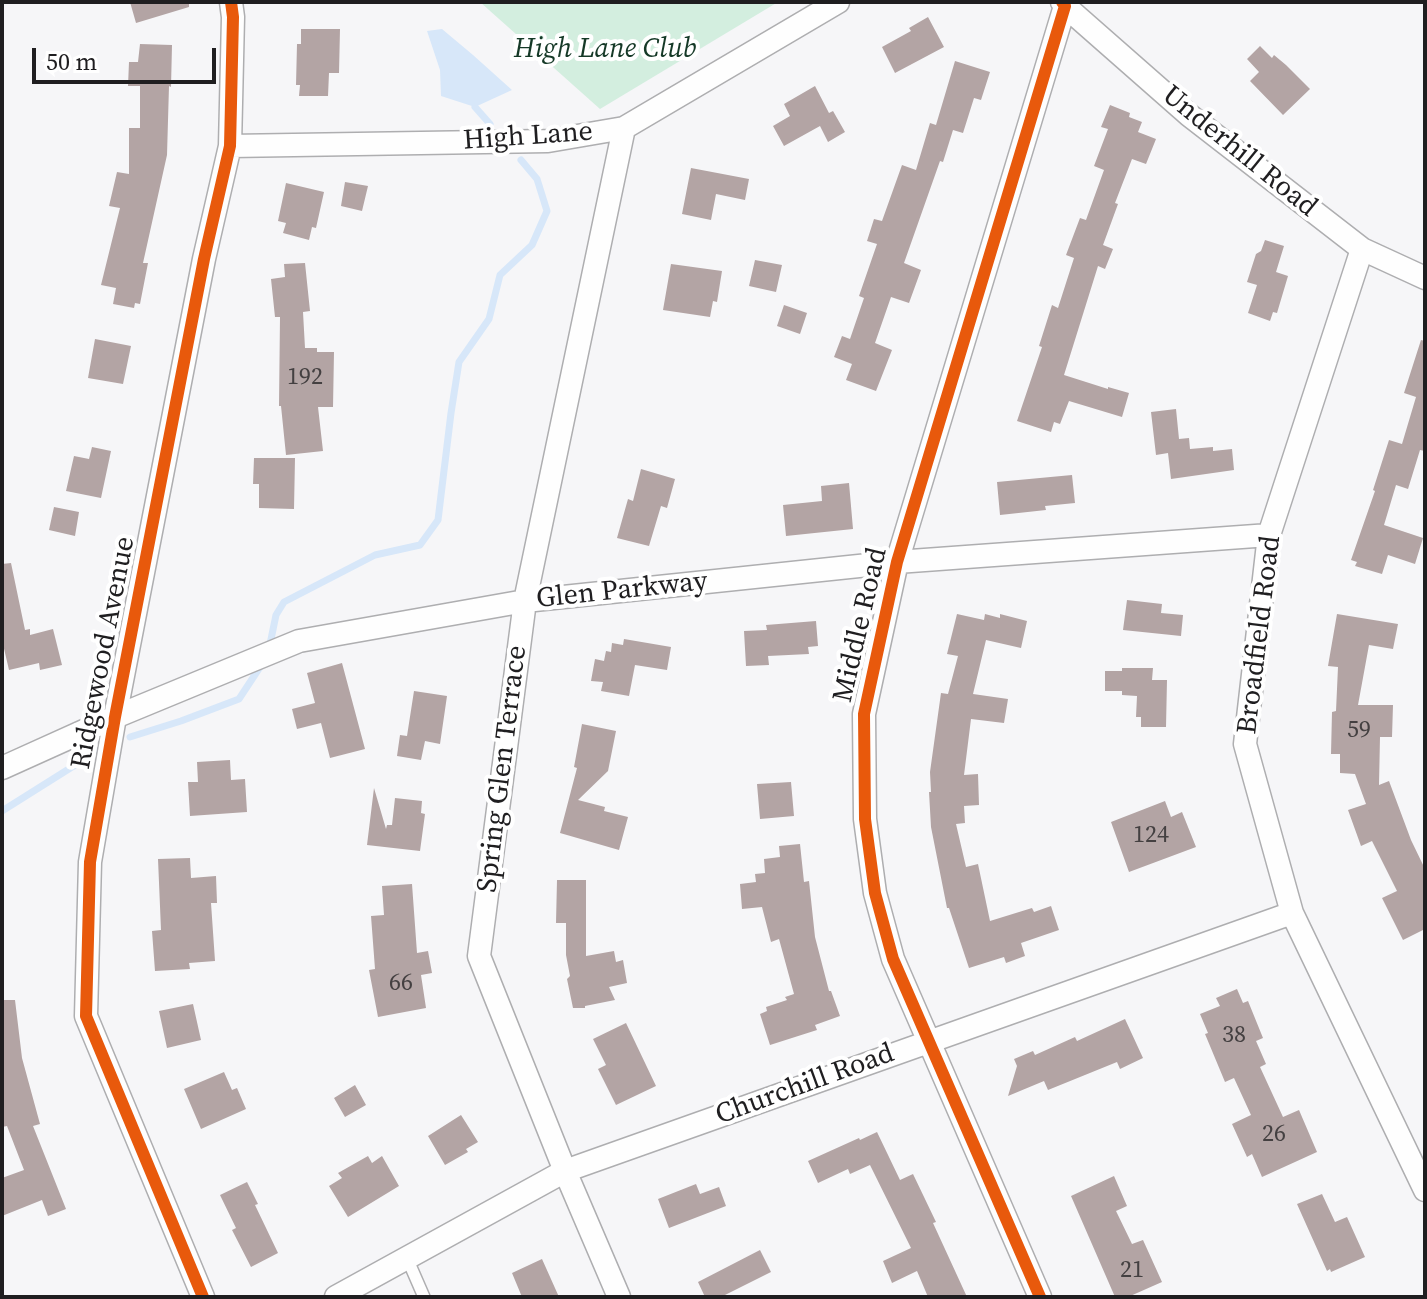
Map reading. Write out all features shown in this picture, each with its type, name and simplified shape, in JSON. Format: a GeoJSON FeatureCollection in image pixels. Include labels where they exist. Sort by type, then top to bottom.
{"type":"FeatureCollection","features":[{"type":"Feature","properties":{"kind":"street","name":"Ridgewood Avenue"},"geometry":{"type":"LineString","coordinates":[[203,1297],[86,1016],[90,862],[204,259],[230,146],[231,2]]}},
{"type":"Feature","properties":{"kind":"street","name":"High Lane"},"geometry":{"type":"LineString","coordinates":[[230,146],[548,141],[624,128],[838,2]]}},
{"type":"Feature","properties":{"kind":"street","name":"Underhill Road"},"geometry":{"type":"LineString","coordinates":[[1063,4],[1189,115],[1362,249],[1425,278]]}},
{"type":"Feature","properties":{"kind":"street","name":"Middle Road"},"geometry":{"type":"LineString","coordinates":[[1040,1297],[893,959],[875,893],[865,819],[864,714],[897,562],[1063,4]]}},
{"type":"Feature","properties":{"kind":"street","name":"Spring Glen Terrace"},"geometry":{"type":"LineString","coordinates":[[619,1297],[479,956],[525,601],[624,128]]}},
{"type":"Feature","properties":{"kind":"street","name":"Broadfield Road"},"geometry":{"type":"LineString","coordinates":[[1362,249],[1269,535],[1245,744],[1292,913],[1425,1190]]}},
{"type":"Feature","properties":{"kind":"street","name":"Glen Parkway"},"geometry":{"type":"LineString","coordinates":[[2,768],[115,717],[299,641],[525,601],[897,562],[1269,535]]}},
{"type":"Feature","properties":{"kind":"street","name":"Churchill Road"},"geometry":{"type":"LineString","coordinates":[[336,1297],[565,1171],[1292,913]]}},
{"type":"Feature","properties":{"kind":"lane"},"geometry":{"type":"LineString","coordinates":[[407,1258],[424,1297]]}},
{"type":"Feature","properties":{"kind":"green space","name":"High Lane Club"},"geometry":{"type":"Polygon","coordinates":[[[480,2],[778,2],[600,109],[480,2]]]}},
{"type":"Feature","properties":{"kind":"water"},"geometry":{"type":"Polygon","coordinates":[[[442,29],[512,90],[475,107],[441,96],[440,70],[427,31],[442,29]]]}},
{"type":"Feature","properties":{"kind":"building"},"geometry":{"type":"Polygon","coordinates":[[[130,2],[189,2],[189,7],[136,23],[130,2]]]}},
{"type":"Feature","properties":{"kind":"building"},"geometry":{"type":"Polygon","coordinates":[[[928,17],[944,47],[895,73],[882,47],[911,31],[909,28],[928,17]]]}},
{"type":"Feature","properties":{"kind":"building"},"geometry":{"type":"Polygon","coordinates":[[[301,29],[340,29],[339,73],[329,73],[328,96],[299,96],[300,85],[296,85],[297,44],[301,44],[301,29]]]}},
{"type":"Feature","properties":{"kind":"building"},"geometry":{"type":"Polygon","coordinates":[[[140,44],[172,45],[167,155],[143,263],[148,263],[140,304],[135,303],[134,308],[113,304],[116,288],[101,285],[120,208],[109,206],[117,172],[129,174],[129,128],[140,128],[140,86],[128,86],[129,62],[138,62],[140,44]]]}},
{"type":"Feature","properties":{"kind":"building"},"geometry":{"type":"Polygon","coordinates":[[[1260,46],[1272,58],[1274,55],[1286,65],[1310,89],[1283,115],[1250,81],[1259,72],[1247,59],[1260,46]]]}},
{"type":"Feature","properties":{"kind":"building"},"geometry":{"type":"Polygon","coordinates":[[[955,61],[990,72],[981,100],[974,98],[963,133],[953,130],[904,263],[921,270],[909,303],[891,297],[875,343],[892,350],[876,391],[846,380],[852,364],[834,357],[842,336],[850,339],[864,298],[859,296],[877,244],[867,241],[874,219],[882,221],[902,165],[916,170],[930,123],[936,125],[955,61]]]}},
{"type":"Feature","properties":{"kind":"building"},"geometry":{"type":"Polygon","coordinates":[[[815,86],[829,113],[833,111],[845,132],[828,142],[820,126],[784,146],[773,126],[790,116],[784,104],[815,86]]]}},
{"type":"Feature","properties":{"kind":"building"},"geometry":{"type":"Polygon","coordinates":[[[1110,105],[1130,113],[1129,117],[1142,122],[1138,132],[1156,139],[1146,164],[1132,159],[1103,245],[1113,249],[1105,269],[1098,266],[1064,375],[1129,393],[1122,417],[1069,401],[1060,424],[1054,422],[1051,432],[1017,421],[1042,347],[1039,346],[1052,305],[1058,308],[1074,258],[1066,255],[1080,218],[1086,220],[1104,170],[1094,166],[1108,129],[1101,127],[1110,105]]]}},
{"type":"Feature","properties":{"kind":"building"},"geometry":{"type":"Polygon","coordinates":[[[691,168],[749,179],[745,200],[716,194],[711,220],[682,214],[691,168]]]}},
{"type":"Feature","properties":{"kind":"building"},"geometry":{"type":"Polygon","coordinates":[[[345,182],[368,186],[362,211],[341,206],[345,182]]]}},
{"type":"Feature","properties":{"kind":"building"},"geometry":{"type":"Polygon","coordinates":[[[286,183],[324,192],[316,228],[312,227],[309,240],[283,233],[286,223],[278,221],[286,183]]]}},
{"type":"Feature","properties":{"kind":"building"},"geometry":{"type":"Polygon","coordinates":[[[1265,240],[1284,246],[1276,272],[1288,276],[1277,313],[1273,312],[1270,321],[1248,313],[1257,285],[1247,282],[1256,254],[1261,251],[1265,240]]]}},
{"type":"Feature","properties":{"kind":"building"},"geometry":{"type":"Polygon","coordinates":[[[755,260],[782,265],[776,292],[749,286],[755,260]]]}},
{"type":"Feature","properties":{"kind":"building"},"geometry":{"type":"Polygon","coordinates":[[[305,263],[310,311],[303,312],[305,348],[334,352],[333,407],[318,407],[323,451],[286,455],[279,406],[280,317],[275,317],[271,279],[285,277],[284,264],[305,263]]]}},
{"type":"Feature","properties":{"kind":"building"},"geometry":{"type":"Polygon","coordinates":[[[671,264],[722,271],[717,302],[713,301],[710,317],[663,310],[671,264]]]}},
{"type":"Feature","properties":{"kind":"building"},"geometry":{"type":"Polygon","coordinates":[[[784,305],[807,313],[800,334],[777,326],[784,305]]]}},
{"type":"Feature","properties":{"kind":"building"},"geometry":{"type":"Polygon","coordinates":[[[95,339],[131,346],[123,384],[88,378],[95,339]]]}},
{"type":"Feature","properties":{"kind":"building"},"geometry":{"type":"Polygon","coordinates":[[[1421,340],[1425,341],[1425,451],[1420,450],[1408,489],[1396,485],[1384,525],[1423,538],[1415,564],[1388,555],[1382,574],[1355,566],[1357,562],[1351,560],[1389,440],[1402,444],[1416,397],[1404,393],[1421,340]]]}},
{"type":"Feature","properties":{"kind":"building"},"geometry":{"type":"Polygon","coordinates":[[[1176,409],[1179,439],[1189,438],[1190,449],[1232,449],[1234,470],[1171,479],[1168,453],[1156,455],[1151,412],[1176,409]]]}},
{"type":"Feature","properties":{"kind":"building"},"geometry":{"type":"Polygon","coordinates":[[[92,447],[111,451],[101,498],[66,491],[74,456],[89,459],[92,447]]]}},
{"type":"Feature","properties":{"kind":"building"},"geometry":{"type":"Polygon","coordinates":[[[254,458],[295,458],[294,509],[259,508],[259,484],[253,484],[254,458]]]}},
{"type":"Feature","properties":{"kind":"building"},"geometry":{"type":"Polygon","coordinates":[[[641,469],[675,479],[667,508],[661,506],[649,546],[617,538],[628,499],[633,501],[641,469]]]}},
{"type":"Feature","properties":{"kind":"building"},"geometry":{"type":"Polygon","coordinates":[[[1072,475],[1075,503],[1000,515],[997,482],[1072,475]]]}},
{"type":"Feature","properties":{"kind":"building"},"geometry":{"type":"Polygon","coordinates":[[[849,483],[853,529],[786,536],[783,505],[822,501],[821,486],[849,483]]]}},
{"type":"Feature","properties":{"kind":"building"},"geometry":{"type":"Polygon","coordinates":[[[54,507],[79,512],[75,536],[49,530],[54,507]]]}},
{"type":"Feature","properties":{"kind":"building"},"geometry":{"type":"Polygon","coordinates":[[[11,563],[25,630],[30,629],[30,635],[53,629],[62,665],[40,670],[39,663],[9,670],[2,640],[2,564],[11,563]]]}},
{"type":"Feature","properties":{"kind":"building"},"geometry":{"type":"Polygon","coordinates":[[[1127,600],[1162,604],[1161,613],[1183,615],[1181,636],[1123,630],[1127,600]]]}},
{"type":"Feature","properties":{"kind":"building"},"geometry":{"type":"Polygon","coordinates":[[[957,614],[984,620],[985,614],[1000,618],[1000,614],[1027,621],[1021,648],[986,640],[973,694],[1008,699],[1004,723],[971,719],[964,775],[978,774],[979,805],[964,806],[965,823],[956,824],[966,867],[978,864],[990,921],[1032,908],[1034,912],[1051,906],[1059,930],[1021,943],[1025,956],[1006,963],[1004,957],[969,968],[947,908],[931,827],[929,792],[941,693],[948,694],[958,656],[947,654],[957,614]]]}},
{"type":"Feature","properties":{"kind":"building"},"geometry":{"type":"Polygon","coordinates":[[[1337,614],[1398,624],[1393,649],[1369,645],[1358,705],[1393,705],[1392,737],[1380,737],[1379,785],[1389,781],[1425,869],[1425,929],[1403,940],[1382,898],[1397,891],[1372,841],[1361,846],[1348,810],[1366,804],[1355,774],[1340,773],[1340,754],[1331,754],[1338,667],[1328,666],[1337,614]]]}},
{"type":"Feature","properties":{"kind":"building"},"geometry":{"type":"Polygon","coordinates":[[[816,621],[818,646],[808,647],[809,654],[768,656],[769,665],[746,666],[744,631],[767,630],[766,625],[816,621]]]}},
{"type":"Feature","properties":{"kind":"building"},"geometry":{"type":"Polygon","coordinates":[[[624,639],[671,647],[667,670],[635,665],[629,696],[601,691],[603,682],[591,681],[595,659],[604,661],[606,651],[611,652],[612,643],[623,645],[624,639]]]}},
{"type":"Feature","properties":{"kind":"building"},"geometry":{"type":"Polygon","coordinates":[[[342,663],[365,749],[330,758],[321,723],[297,729],[292,709],[315,703],[307,673],[342,663]]]}},
{"type":"Feature","properties":{"kind":"building"},"geometry":{"type":"Polygon","coordinates":[[[1122,668],[1153,668],[1152,680],[1167,680],[1166,727],[1141,727],[1141,717],[1136,717],[1137,696],[1122,695],[1122,691],[1105,691],[1105,671],[1122,671],[1122,668]]]}},
{"type":"Feature","properties":{"kind":"building"},"geometry":{"type":"Polygon","coordinates":[[[414,691],[447,696],[440,744],[425,741],[421,760],[397,756],[400,735],[407,736],[414,691]]]}},
{"type":"Feature","properties":{"kind":"building"},"geometry":{"type":"Polygon","coordinates":[[[582,724],[616,731],[608,771],[578,800],[628,817],[619,850],[560,833],[577,768],[574,767],[582,724]]]}},
{"type":"Feature","properties":{"kind":"building"},"geometry":{"type":"Polygon","coordinates":[[[230,760],[231,780],[245,779],[247,812],[190,816],[188,782],[198,782],[197,762],[230,760]]]}},
{"type":"Feature","properties":{"kind":"building"},"geometry":{"type":"Polygon","coordinates":[[[791,782],[794,816],[760,819],[757,784],[791,782]]]}},
{"type":"Feature","properties":{"kind":"building"},"geometry":{"type":"Polygon","coordinates":[[[374,788],[386,829],[387,825],[392,825],[395,798],[422,801],[421,813],[425,814],[420,851],[367,845],[374,788]]]}},
{"type":"Feature","properties":{"kind":"building"},"geometry":{"type":"Polygon","coordinates":[[[1165,801],[1171,817],[1182,812],[1196,847],[1129,872],[1111,822],[1165,801]]]}},
{"type":"Feature","properties":{"kind":"building"},"geometry":{"type":"Polygon","coordinates":[[[800,844],[804,882],[809,881],[815,937],[829,991],[840,1016],[815,1025],[817,1030],[770,1045],[760,1014],[767,1011],[766,1007],[787,1000],[785,997],[794,994],[779,939],[771,942],[762,907],[742,909],[740,884],[756,882],[755,874],[765,873],[764,859],[780,857],[779,846],[800,844]]]}},
{"type":"Feature","properties":{"kind":"building"},"geometry":{"type":"Polygon","coordinates":[[[190,858],[191,878],[216,876],[217,903],[211,903],[215,961],[189,963],[190,969],[155,971],[152,931],[161,930],[158,859],[190,858]]]}},
{"type":"Feature","properties":{"kind":"building"},"geometry":{"type":"Polygon","coordinates":[[[557,880],[586,880],[586,956],[614,951],[616,962],[623,960],[627,983],[609,987],[615,1000],[573,1008],[567,979],[570,976],[566,955],[566,923],[556,923],[557,880]]]}},
{"type":"Feature","properties":{"kind":"building"},"geometry":{"type":"Polygon","coordinates":[[[412,884],[417,953],[428,951],[432,973],[421,975],[426,1008],[378,1017],[369,970],[375,969],[371,916],[384,915],[382,886],[412,884]]]}},
{"type":"Feature","properties":{"kind":"building"},"geometry":{"type":"Polygon","coordinates":[[[1237,989],[1243,1003],[1248,1001],[1263,1038],[1256,1041],[1266,1064],[1260,1067],[1283,1117],[1299,1110],[1317,1152],[1262,1177],[1252,1154],[1247,1157],[1232,1124],[1251,1115],[1234,1078],[1225,1082],[1200,1014],[1220,1006],[1216,998],[1237,989]]]}},
{"type":"Feature","properties":{"kind":"building"},"geometry":{"type":"Polygon","coordinates":[[[2,1000],[15,1000],[22,1058],[40,1124],[33,1126],[66,1209],[48,1216],[42,1200],[2,1216],[2,1178],[24,1170],[7,1126],[2,1127],[2,1000]]]}},
{"type":"Feature","properties":{"kind":"building"},"geometry":{"type":"Polygon","coordinates":[[[193,1004],[201,1040],[167,1048],[159,1011],[193,1004]]]}},
{"type":"Feature","properties":{"kind":"building"},"geometry":{"type":"Polygon","coordinates":[[[1125,1019],[1143,1058],[1120,1069],[1117,1062],[1048,1090],[1044,1081],[1008,1096],[1017,1066],[1014,1059],[1033,1051],[1035,1055],[1075,1037],[1077,1041],[1125,1019]]]}},
{"type":"Feature","properties":{"kind":"building"},"geometry":{"type":"Polygon","coordinates":[[[626,1023],[656,1086],[616,1105],[598,1069],[606,1065],[593,1039],[626,1023]]]}},
{"type":"Feature","properties":{"kind":"building"},"geometry":{"type":"Polygon","coordinates":[[[224,1072],[232,1090],[237,1088],[246,1109],[201,1129],[184,1089],[224,1072]]]}},
{"type":"Feature","properties":{"kind":"building"},"geometry":{"type":"Polygon","coordinates":[[[355,1085],[366,1105],[345,1117],[334,1098],[355,1085]]]}},
{"type":"Feature","properties":{"kind":"building"},"geometry":{"type":"Polygon","coordinates":[[[461,1115],[478,1142],[466,1149],[468,1152],[445,1165],[428,1136],[461,1115]]]}},
{"type":"Feature","properties":{"kind":"building"},"geometry":{"type":"Polygon","coordinates":[[[877,1132],[900,1180],[913,1174],[967,1297],[928,1297],[917,1271],[892,1283],[883,1261],[911,1248],[870,1165],[850,1174],[848,1169],[818,1183],[808,1161],[877,1132]]]}},
{"type":"Feature","properties":{"kind":"building"},"geometry":{"type":"Polygon","coordinates":[[[368,1156],[372,1163],[382,1156],[399,1186],[348,1217],[329,1186],[342,1178],[338,1173],[368,1156]]]}},
{"type":"Feature","properties":{"kind":"building"},"geometry":{"type":"Polygon","coordinates":[[[1114,1176],[1127,1206],[1116,1211],[1132,1244],[1143,1240],[1162,1282],[1128,1297],[1115,1297],[1071,1196],[1114,1176]]]}},
{"type":"Feature","properties":{"kind":"building"},"geometry":{"type":"Polygon","coordinates":[[[247,1182],[278,1253],[251,1267],[232,1230],[236,1228],[220,1195],[247,1182]]]}},
{"type":"Feature","properties":{"kind":"building"},"geometry":{"type":"Polygon","coordinates":[[[696,1184],[700,1194],[719,1187],[726,1206],[669,1228],[658,1199],[696,1184]]]}},
{"type":"Feature","properties":{"kind":"building"},"geometry":{"type":"Polygon","coordinates":[[[1322,1194],[1335,1222],[1347,1217],[1365,1257],[1331,1272],[1330,1269],[1327,1271],[1297,1204],[1322,1194]]]}},
{"type":"Feature","properties":{"kind":"building"},"geometry":{"type":"Polygon","coordinates":[[[760,1250],[771,1272],[721,1297],[705,1297],[698,1282],[760,1250]]]}},
{"type":"Feature","properties":{"kind":"building"},"geometry":{"type":"Polygon","coordinates":[[[542,1259],[559,1297],[522,1297],[512,1273],[542,1259]]]}},
{"type":"Feature","properties":{"kind":"waterway"},"geometry":{"type":"LineString","coordinates":[[475,107],[490,124]]}},
{"type":"Feature","properties":{"kind":"waterway"},"geometry":{"type":"LineString","coordinates":[[269,649],[276,615],[284,602],[375,555],[420,545],[438,520],[459,362],[489,319],[500,275],[532,245],[547,211],[537,179],[521,160]]}},
{"type":"Feature","properties":{"kind":"waterway"},"geometry":{"type":"LineString","coordinates":[[130,737],[239,699],[262,664]]}},
{"type":"Feature","properties":{"kind":"waterway"},"geometry":{"type":"LineString","coordinates":[[2,811],[99,750]]}},
{"type":"Feature","properties":{"kind":"cycle path"},"geometry":{"type":"LineString","coordinates":[[203,1297],[86,1016],[90,862],[204,259],[230,146],[231,2]]}},
{"type":"Feature","properties":{"kind":"cycle path"},"geometry":{"type":"LineString","coordinates":[[1040,1297],[893,959],[875,893],[865,819],[864,714],[897,562],[1065,6],[1062,2]]}}]}
